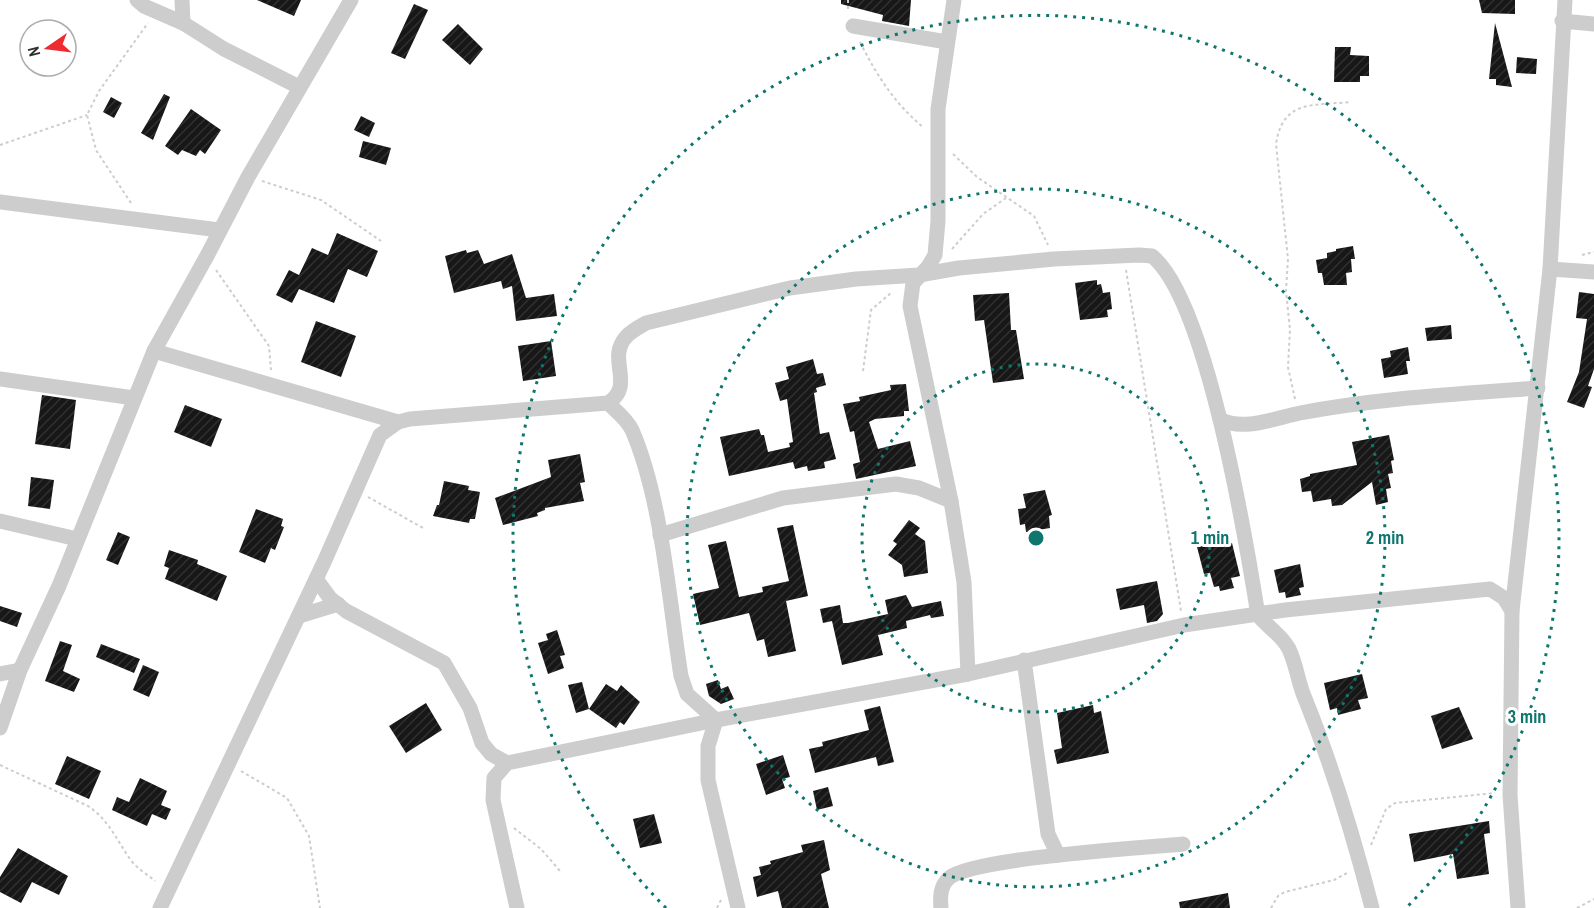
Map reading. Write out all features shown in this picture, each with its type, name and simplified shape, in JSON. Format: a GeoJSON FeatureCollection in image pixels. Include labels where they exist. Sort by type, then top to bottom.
{"type":"FeatureCollection","features":[{"type":"Feature","properties":{"kind":"street"},"geometry":{"type":"LineString","coordinates":[[137,0],[156,13],[183,23],[224,49],[299,87]]}},
{"type":"Feature","properties":{"kind":"street"},"geometry":{"type":"LineString","coordinates":[[182,0],[183,23]]}},
{"type":"Feature","properties":{"kind":"street"},"geometry":{"type":"LineString","coordinates":[[0,729],[21,670],[154,351],[248,177],[351,0]]}},
{"type":"Feature","properties":{"kind":"street"},"geometry":{"type":"LineString","coordinates":[[954,0],[938,109],[938,221],[935,255],[928,267],[914,275],[911,314],[951,501],[964,582],[968,674]]}},
{"type":"Feature","properties":{"kind":"street"},"geometry":{"type":"LineString","coordinates":[[1518,908],[1510,795],[1512,611],[1550,269],[1564,0]]}},
{"type":"Feature","properties":{"kind":"street"},"geometry":{"type":"LineString","coordinates":[[1563,21],[1594,24]]}},
{"type":"Feature","properties":{"kind":"street"},"geometry":{"type":"LineString","coordinates":[[853,26],[947,42]]}},
{"type":"Feature","properties":{"kind":"street"},"geometry":{"type":"LineString","coordinates":[[0,202],[219,230]]}},
{"type":"Feature","properties":{"kind":"street"},"geometry":{"type":"LineString","coordinates":[[154,351],[398,422],[608,403],[618,396],[622,388],[619,348],[626,336],[646,323],[790,288],[1054,259],[1152,256],[1170,278],[1195,336],[1220,420],[1243,522],[1258,615],[1265,624],[1279,633],[1296,666],[1305,699],[1318,728],[1361,865],[1372,908]]}},
{"type":"Feature","properties":{"kind":"street"},"geometry":{"type":"LineString","coordinates":[[1550,269],[1594,272]]}},
{"type":"Feature","properties":{"kind":"street"},"geometry":{"type":"LineString","coordinates":[[0,379],[134,398]]}},
{"type":"Feature","properties":{"kind":"street"},"geometry":{"type":"LineString","coordinates":[[1220,420],[1238,425],[1301,413],[1434,395],[1538,388]]}},
{"type":"Feature","properties":{"kind":"street"},"geometry":{"type":"LineString","coordinates":[[608,403],[631,428],[643,464],[660,535],[681,676],[687,694],[716,720]]}},
{"type":"Feature","properties":{"kind":"street"},"geometry":{"type":"LineString","coordinates":[[369,415],[376,444]]}},
{"type":"Feature","properties":{"kind":"street"},"geometry":{"type":"LineString","coordinates":[[160,908],[299,616],[380,435],[398,422]]}},
{"type":"Feature","properties":{"kind":"street"},"geometry":{"type":"LineString","coordinates":[[660,535],[783,498],[896,484],[919,488],[951,501]]}},
{"type":"Feature","properties":{"kind":"street"},"geometry":{"type":"LineString","coordinates":[[0,521],[77,539]]}},
{"type":"Feature","properties":{"kind":"street"},"geometry":{"type":"LineString","coordinates":[[316,579],[338,604],[444,663],[470,708],[482,743],[491,754],[507,763]]}},
{"type":"Feature","properties":{"kind":"street"},"geometry":{"type":"LineString","coordinates":[[517,908],[493,800],[494,778],[507,763],[716,720],[968,674],[1184,626],[1285,609],[1491,589],[1504,598],[1512,611]]}},
{"type":"Feature","properties":{"kind":"street"},"geometry":{"type":"LineString","coordinates":[[299,616],[338,604]]}},
{"type":"Feature","properties":{"kind":"street"},"geometry":{"type":"LineString","coordinates":[[1279,633],[1285,609]]}},
{"type":"Feature","properties":{"kind":"street"},"geometry":{"type":"LineString","coordinates":[[1024,660],[1048,834],[1058,855]]}},
{"type":"Feature","properties":{"kind":"street"},"geometry":{"type":"LineString","coordinates":[[0,674],[21,670]]}},
{"type":"Feature","properties":{"kind":"street"},"geometry":{"type":"LineString","coordinates":[[716,720],[708,746],[708,780],[738,908]]}},
{"type":"Feature","properties":{"kind":"street"},"geometry":{"type":"LineString","coordinates":[[941,908],[941,889],[950,877],[970,869],[1058,855],[1183,844]]}},
{"type":"Feature","properties":{"kind":"path"},"geometry":{"type":"LineString","coordinates":[[131,203],[96,150],[87,115],[99,92],[156,13]]}},
{"type":"Feature","properties":{"kind":"path"},"geometry":{"type":"LineString","coordinates":[[1301,413],[1292,392],[1288,368],[1288,259],[1277,137],[1287,113],[1299,107],[1350,102]]}},
{"type":"Feature","properties":{"kind":"path"},"geometry":{"type":"LineString","coordinates":[[0,145],[87,115]]}},
{"type":"Feature","properties":{"kind":"path"},"geometry":{"type":"LineString","coordinates":[[248,177],[321,200],[381,241]]}},
{"type":"Feature","properties":{"kind":"path"},"geometry":{"type":"LineString","coordinates":[[952,249],[983,214],[1006,198]]}},
{"type":"Feature","properties":{"kind":"path"},"geometry":{"type":"LineString","coordinates":[[208,254],[223,282],[269,346],[273,385]]}},
{"type":"Feature","properties":{"kind":"path"},"geometry":{"type":"LineString","coordinates":[[1123,257],[1184,626]]}},
{"type":"Feature","properties":{"kind":"path"},"geometry":{"type":"LineString","coordinates":[[863,371],[871,310],[914,275]]}},
{"type":"Feature","properties":{"kind":"path"},"geometry":{"type":"LineString","coordinates":[[353,495],[366,496],[423,528]]}},
{"type":"Feature","properties":{"kind":"path"},"geometry":{"type":"LineString","coordinates":[[228,763],[287,798],[309,836],[320,908]]}},
{"type":"Feature","properties":{"kind":"path"},"geometry":{"type":"LineString","coordinates":[[0,765],[88,806],[101,815],[116,834],[130,860],[167,890]]}},
{"type":"Feature","properties":{"kind":"path"},"geometry":{"type":"LineString","coordinates":[[1271,908],[1278,896],[1285,892],[1334,880],[1361,865],[1386,809],[1395,803],[1487,792],[1510,795]]}},
{"type":"Feature","properties":{"kind":"path"},"geometry":{"type":"LineString","coordinates":[[498,815],[541,849],[560,871]]}},
{"type":"Feature","properties":{"kind":"path"},"geometry":{"type":"LineString","coordinates":[[1577,908],[1594,899]]}},
{"type":"Feature","properties":{"kind":"building"},"geometry":{"type":"Polygon","coordinates":[[[257,0],[301,0],[294,16],[257,0]]]}},
{"type":"Feature","properties":{"kind":"building"},"geometry":{"type":"Polygon","coordinates":[[[841,0],[911,0],[909,26],[882,21],[883,15],[841,4],[841,0]]]}},
{"type":"Feature","properties":{"kind":"building"},"geometry":{"type":"Polygon","coordinates":[[[1479,0],[1515,0],[1515,14],[1482,13],[1479,0]]]}},
{"type":"Feature","properties":{"kind":"building"},"geometry":{"type":"Polygon","coordinates":[[[414,4],[428,10],[405,59],[391,53],[414,4]]]}},
{"type":"Feature","properties":{"kind":"building"},"geometry":{"type":"Polygon","coordinates":[[[1495,23],[1512,87],[1496,85],[1496,79],[1489,79],[1495,23]]]}},
{"type":"Feature","properties":{"kind":"building"},"geometry":{"type":"Polygon","coordinates":[[[458,24],[483,49],[470,65],[442,40],[458,24]]]}},
{"type":"Feature","properties":{"kind":"building"},"geometry":{"type":"Polygon","coordinates":[[[1335,47],[1351,47],[1350,55],[1369,56],[1369,76],[1360,76],[1360,82],[1334,82],[1335,47]]]}},
{"type":"Feature","properties":{"kind":"building"},"geometry":{"type":"Polygon","coordinates":[[[1517,57],[1537,59],[1536,74],[1516,73],[1517,57]]]}},
{"type":"Feature","properties":{"kind":"building"},"geometry":{"type":"Polygon","coordinates":[[[164,94],[170,97],[153,140],[141,133],[164,94]]]}},
{"type":"Feature","properties":{"kind":"building"},"geometry":{"type":"Polygon","coordinates":[[[111,97],[122,103],[114,118],[103,112],[111,97]]]}},
{"type":"Feature","properties":{"kind":"building"},"geometry":{"type":"Polygon","coordinates":[[[191,109],[221,130],[205,154],[200,150],[196,156],[182,150],[178,155],[165,146],[191,109]]]}},
{"type":"Feature","properties":{"kind":"building"},"geometry":{"type":"Polygon","coordinates":[[[361,116],[375,123],[369,137],[354,130],[361,116]]]}},
{"type":"Feature","properties":{"kind":"building"},"geometry":{"type":"Polygon","coordinates":[[[363,141],[391,148],[386,165],[359,157],[363,141]]]}},
{"type":"Feature","properties":{"kind":"building"},"geometry":{"type":"Polygon","coordinates":[[[337,233],[378,251],[367,277],[348,269],[334,303],[299,289],[292,303],[276,295],[289,270],[299,275],[312,248],[328,255],[337,233]]]}},
{"type":"Feature","properties":{"kind":"building"},"geometry":{"type":"Polygon","coordinates":[[[1353,246],[1355,259],[1351,259],[1352,272],[1346,273],[1347,285],[1324,285],[1322,273],[1318,273],[1316,260],[1327,258],[1327,253],[1336,251],[1336,249],[1353,246]]]}},
{"type":"Feature","properties":{"kind":"building"},"geometry":{"type":"Polygon","coordinates":[[[466,250],[467,253],[478,250],[484,264],[512,254],[526,298],[554,294],[557,316],[516,321],[512,286],[503,289],[501,281],[454,293],[445,256],[466,250]]]}},
{"type":"Feature","properties":{"kind":"building"},"geometry":{"type":"Polygon","coordinates":[[[1097,280],[1097,285],[1101,284],[1103,293],[1110,292],[1112,309],[1107,310],[1108,317],[1080,320],[1075,283],[1097,280]]]}},
{"type":"Feature","properties":{"kind":"building"},"geometry":{"type":"Polygon","coordinates":[[[1579,292],[1594,294],[1594,369],[1588,386],[1592,387],[1584,408],[1567,402],[1579,372],[1587,319],[1576,318],[1579,292]]]}},
{"type":"Feature","properties":{"kind":"building"},"geometry":{"type":"Polygon","coordinates":[[[1009,293],[1011,330],[1016,330],[1024,379],[993,383],[984,320],[975,321],[973,295],[1009,293]]]}},
{"type":"Feature","properties":{"kind":"building"},"geometry":{"type":"Polygon","coordinates":[[[316,321],[356,336],[341,377],[301,362],[316,321]]]}},
{"type":"Feature","properties":{"kind":"building"},"geometry":{"type":"Polygon","coordinates":[[[1451,325],[1452,339],[1427,341],[1425,328],[1451,325]]]}},
{"type":"Feature","properties":{"kind":"building"},"geometry":{"type":"Polygon","coordinates":[[[551,341],[556,376],[523,381],[518,346],[551,341]]]}},
{"type":"Feature","properties":{"kind":"building"},"geometry":{"type":"Polygon","coordinates":[[[1408,347],[1410,361],[1406,361],[1408,374],[1384,378],[1381,359],[1391,357],[1390,351],[1408,347]]]}},
{"type":"Feature","properties":{"kind":"building"},"geometry":{"type":"Polygon","coordinates":[[[813,359],[817,374],[823,373],[826,385],[816,388],[817,392],[814,393],[820,434],[829,432],[836,459],[824,462],[825,468],[808,471],[807,466],[795,469],[793,462],[729,476],[720,437],[759,429],[761,435],[764,435],[768,452],[790,447],[789,443],[793,442],[787,399],[780,401],[775,383],[789,379],[786,367],[813,359]]]}},
{"type":"Feature","properties":{"kind":"building"},"geometry":{"type":"Polygon","coordinates":[[[906,384],[909,411],[904,411],[904,416],[875,419],[869,422],[878,449],[910,441],[916,466],[856,479],[853,464],[860,462],[854,431],[850,432],[843,404],[860,401],[859,397],[891,390],[890,385],[906,384]]]}},
{"type":"Feature","properties":{"kind":"building"},"geometry":{"type":"Polygon","coordinates":[[[42,395],[76,400],[70,449],[35,444],[42,395]]]}},
{"type":"Feature","properties":{"kind":"building"},"geometry":{"type":"Polygon","coordinates":[[[185,405],[222,419],[211,447],[174,432],[185,405]]]}},
{"type":"Feature","properties":{"kind":"building"},"geometry":{"type":"Polygon","coordinates":[[[1389,435],[1394,460],[1391,461],[1393,473],[1388,474],[1391,488],[1386,489],[1388,502],[1376,505],[1372,482],[1342,505],[1332,506],[1331,499],[1313,502],[1311,491],[1302,492],[1300,479],[1310,474],[1357,465],[1352,442],[1389,435]]]}},
{"type":"Feature","properties":{"kind":"building"},"geometry":{"type":"Polygon","coordinates":[[[580,454],[585,482],[580,483],[584,501],[545,508],[537,513],[538,516],[503,525],[495,498],[551,477],[548,460],[580,454]]]}},
{"type":"Feature","properties":{"kind":"building"},"geometry":{"type":"Polygon","coordinates":[[[31,477],[54,480],[50,509],[28,506],[31,477]]]}},
{"type":"Feature","properties":{"kind":"building"},"geometry":{"type":"Polygon","coordinates":[[[444,481],[469,486],[468,490],[480,492],[475,519],[470,519],[469,523],[433,516],[439,505],[444,481]]]}},
{"type":"Feature","properties":{"kind":"building"},"geometry":{"type":"Polygon","coordinates":[[[1045,490],[1052,515],[1049,516],[1050,528],[1026,532],[1025,524],[1020,525],[1018,509],[1026,508],[1023,494],[1045,490]]]}},
{"type":"Feature","properties":{"kind":"building"},"geometry":{"type":"Polygon","coordinates":[[[256,509],[283,519],[281,526],[284,527],[275,550],[271,548],[265,563],[239,552],[256,509]]]}},
{"type":"Feature","properties":{"kind":"building"},"geometry":{"type":"Polygon","coordinates":[[[909,520],[920,528],[915,534],[925,541],[928,573],[904,577],[902,565],[888,555],[897,544],[893,541],[909,520]]]}},
{"type":"Feature","properties":{"kind":"building"},"geometry":{"type":"Polygon","coordinates":[[[793,525],[808,596],[786,601],[796,651],[768,657],[764,639],[757,641],[749,613],[700,625],[693,594],[719,588],[708,545],[726,541],[739,597],[763,592],[762,587],[789,581],[777,528],[793,525]]]}},
{"type":"Feature","properties":{"kind":"building"},"geometry":{"type":"Polygon","coordinates":[[[118,532],[130,537],[118,565],[106,560],[118,532]]]}},
{"type":"Feature","properties":{"kind":"building"},"geometry":{"type":"Polygon","coordinates":[[[1218,542],[1219,546],[1232,543],[1240,576],[1231,578],[1234,588],[1220,591],[1219,586],[1214,587],[1210,573],[1204,574],[1197,547],[1218,542]]]}},
{"type":"Feature","properties":{"kind":"building"},"geometry":{"type":"Polygon","coordinates":[[[169,550],[198,560],[197,564],[227,576],[217,601],[165,579],[169,568],[164,566],[169,550]]]}},
{"type":"Feature","properties":{"kind":"building"},"geometry":{"type":"Polygon","coordinates":[[[1300,564],[1304,587],[1299,588],[1301,595],[1286,598],[1285,592],[1279,593],[1274,570],[1300,564]]]}},
{"type":"Feature","properties":{"kind":"building"},"geometry":{"type":"Polygon","coordinates":[[[1157,581],[1163,614],[1157,621],[1147,623],[1144,605],[1120,610],[1116,589],[1157,581]]]}},
{"type":"Feature","properties":{"kind":"building"},"geometry":{"type":"Polygon","coordinates":[[[906,595],[912,607],[941,601],[944,616],[931,618],[930,615],[906,621],[907,628],[878,635],[883,655],[842,665],[832,621],[823,623],[820,609],[840,605],[843,623],[848,623],[888,614],[885,600],[906,595]]]}},
{"type":"Feature","properties":{"kind":"building"},"geometry":{"type":"Polygon","coordinates":[[[0,606],[22,613],[17,627],[0,621],[0,606]]]}},
{"type":"Feature","properties":{"kind":"building"},"geometry":{"type":"Polygon","coordinates":[[[557,630],[565,655],[560,656],[564,668],[548,674],[538,643],[548,640],[546,634],[557,630]]]}},
{"type":"Feature","properties":{"kind":"building"},"geometry":{"type":"Polygon","coordinates":[[[60,641],[72,645],[63,671],[80,679],[74,692],[45,681],[60,641]]]}},
{"type":"Feature","properties":{"kind":"building"},"geometry":{"type":"Polygon","coordinates":[[[101,644],[140,659],[134,673],[96,657],[101,644]]]}},
{"type":"Feature","properties":{"kind":"building"},"geometry":{"type":"Polygon","coordinates":[[[143,665],[159,672],[149,697],[133,690],[143,665]]]}},
{"type":"Feature","properties":{"kind":"building"},"geometry":{"type":"Polygon","coordinates":[[[1362,674],[1368,698],[1358,700],[1361,709],[1338,715],[1337,708],[1330,710],[1324,683],[1362,674]]]}},
{"type":"Feature","properties":{"kind":"building"},"geometry":{"type":"Polygon","coordinates":[[[718,680],[721,689],[728,686],[734,699],[721,704],[709,696],[706,684],[718,680]]]}},
{"type":"Feature","properties":{"kind":"building"},"geometry":{"type":"Polygon","coordinates":[[[582,682],[589,709],[576,713],[568,685],[582,682]]]}},
{"type":"Feature","properties":{"kind":"building"},"geometry":{"type":"Polygon","coordinates":[[[606,684],[617,691],[621,685],[640,702],[624,725],[620,722],[616,728],[589,709],[606,684]]]}},
{"type":"Feature","properties":{"kind":"building"},"geometry":{"type":"Polygon","coordinates":[[[426,703],[442,730],[406,753],[389,726],[426,703]]]}},
{"type":"Feature","properties":{"kind":"building"},"geometry":{"type":"Polygon","coordinates":[[[1093,705],[1094,713],[1101,711],[1109,753],[1057,764],[1054,750],[1062,748],[1057,713],[1093,705]]]}},
{"type":"Feature","properties":{"kind":"building"},"geometry":{"type":"Polygon","coordinates":[[[880,706],[894,762],[878,766],[876,757],[815,773],[809,749],[823,746],[822,742],[869,730],[864,710],[880,706]]]}},
{"type":"Feature","properties":{"kind":"building"},"geometry":{"type":"Polygon","coordinates":[[[1459,707],[1473,739],[1442,749],[1431,716],[1459,707]]]}},
{"type":"Feature","properties":{"kind":"building"},"geometry":{"type":"Polygon","coordinates":[[[783,755],[790,777],[782,779],[785,788],[766,795],[756,764],[783,755]]]}},
{"type":"Feature","properties":{"kind":"building"},"geometry":{"type":"Polygon","coordinates":[[[67,756],[101,771],[89,799],[55,784],[67,756]]]}},
{"type":"Feature","properties":{"kind":"building"},"geometry":{"type":"Polygon","coordinates":[[[140,778],[167,791],[161,805],[171,809],[166,820],[152,814],[147,826],[112,810],[117,797],[129,802],[140,778]]]}},
{"type":"Feature","properties":{"kind":"building"},"geometry":{"type":"Polygon","coordinates":[[[828,787],[833,806],[817,810],[813,791],[828,787]]]}},
{"type":"Feature","properties":{"kind":"building"},"geometry":{"type":"Polygon","coordinates":[[[654,814],[662,843],[640,848],[633,819],[654,814]]]}},
{"type":"Feature","properties":{"kind":"building"},"geometry":{"type":"Polygon","coordinates":[[[1489,821],[1490,833],[1484,834],[1489,874],[1457,879],[1453,854],[1414,862],[1409,834],[1489,821]]]}},
{"type":"Feature","properties":{"kind":"building"},"geometry":{"type":"Polygon","coordinates":[[[824,840],[830,870],[821,874],[829,908],[782,908],[778,891],[757,897],[753,877],[761,875],[759,867],[771,864],[770,861],[803,852],[801,845],[824,840]]]}},
{"type":"Feature","properties":{"kind":"building"},"geometry":{"type":"Polygon","coordinates":[[[18,848],[68,876],[59,895],[32,882],[21,903],[0,892],[0,877],[18,848]]]}},
{"type":"Feature","properties":{"kind":"building"},"geometry":{"type":"Polygon","coordinates":[[[1228,893],[1230,908],[1180,908],[1179,902],[1228,893]]]}}]}
